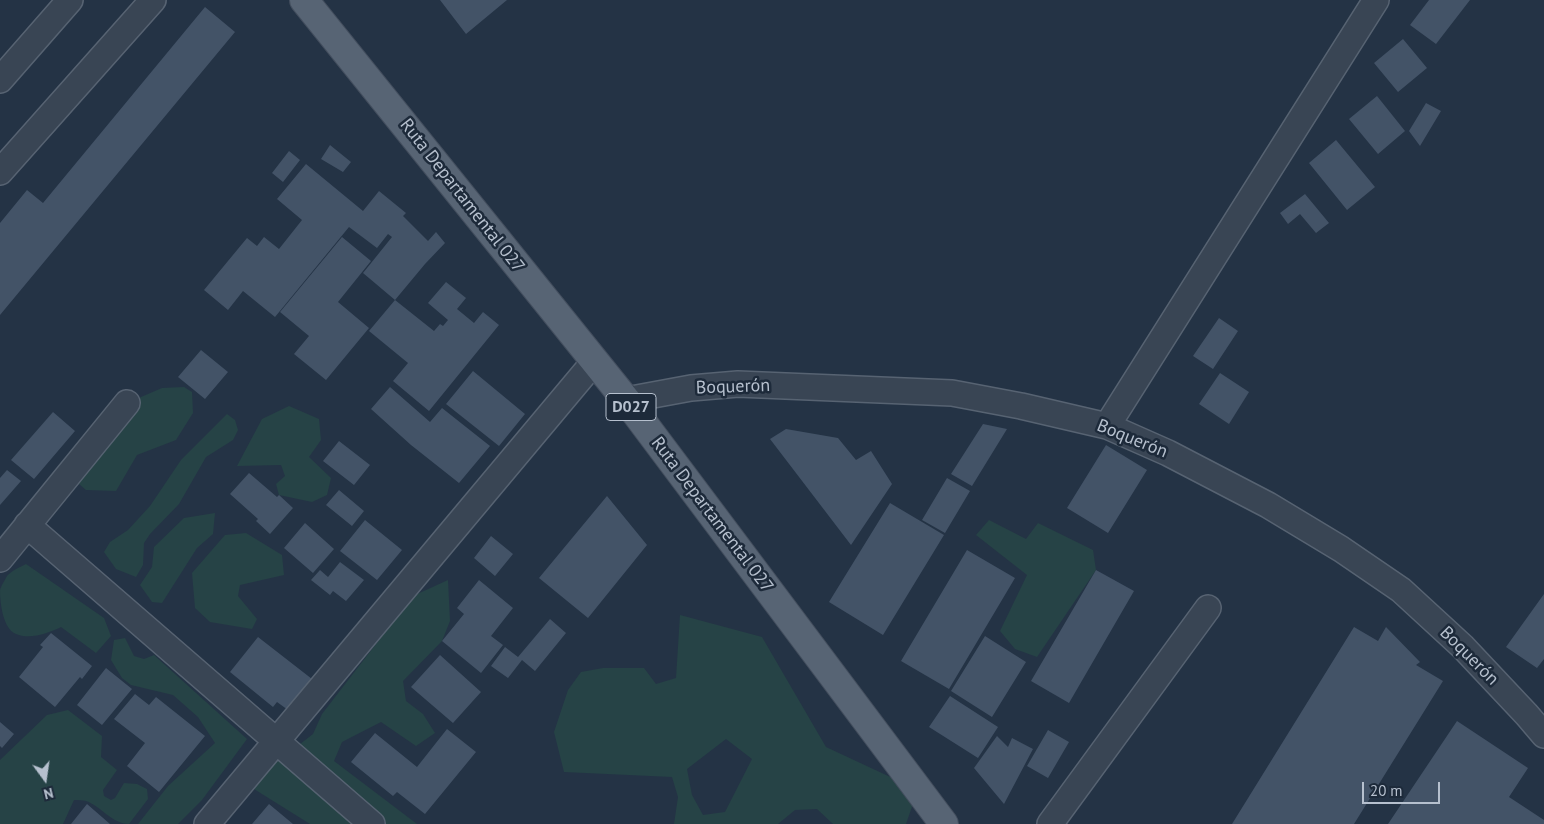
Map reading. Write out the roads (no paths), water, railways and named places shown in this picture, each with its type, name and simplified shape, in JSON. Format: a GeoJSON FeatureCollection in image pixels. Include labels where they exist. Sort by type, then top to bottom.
{"type":"FeatureCollection","features":[{"type":"Feature","properties":{"kind":"main road","name":"Ruta Departamental 027"},"geometry":{"type":"LineString","coordinates":[[304,0],[626,400],[944,824]]}},
{"type":"Feature","properties":{"kind":"street"},"geometry":{"type":"LineString","coordinates":[[0,80],[70,0]]}},
{"type":"Feature","properties":{"kind":"street"},"geometry":{"type":"LineString","coordinates":[[4,160],[153,0]]}},
{"type":"Feature","properties":{"kind":"street"},"geometry":{"type":"LineString","coordinates":[[1107,426],[1376,0]]}},
{"type":"Feature","properties":{"kind":"street"},"geometry":{"type":"LineString","coordinates":[[206,824],[594,362]]}},
{"type":"Feature","properties":{"kind":"street","name":"Boquerón"},"geometry":{"type":"LineString","coordinates":[[626,400],[691,388],[738,384],[905,391],[960,395],[1021,406],[1107,426],[1168,453],[1268,505],[1341,549],[1401,590],[1463,647],[1544,735]]}},
{"type":"Feature","properties":{"kind":"street"},"geometry":{"type":"LineString","coordinates":[[0,558],[127,403]]}},
{"type":"Feature","properties":{"kind":"street"},"geometry":{"type":"LineString","coordinates":[[27,525],[372,824]]}},
{"type":"Feature","properties":{"kind":"street"},"geometry":{"type":"LineString","coordinates":[[1050,824],[1208,608]]}}]}
